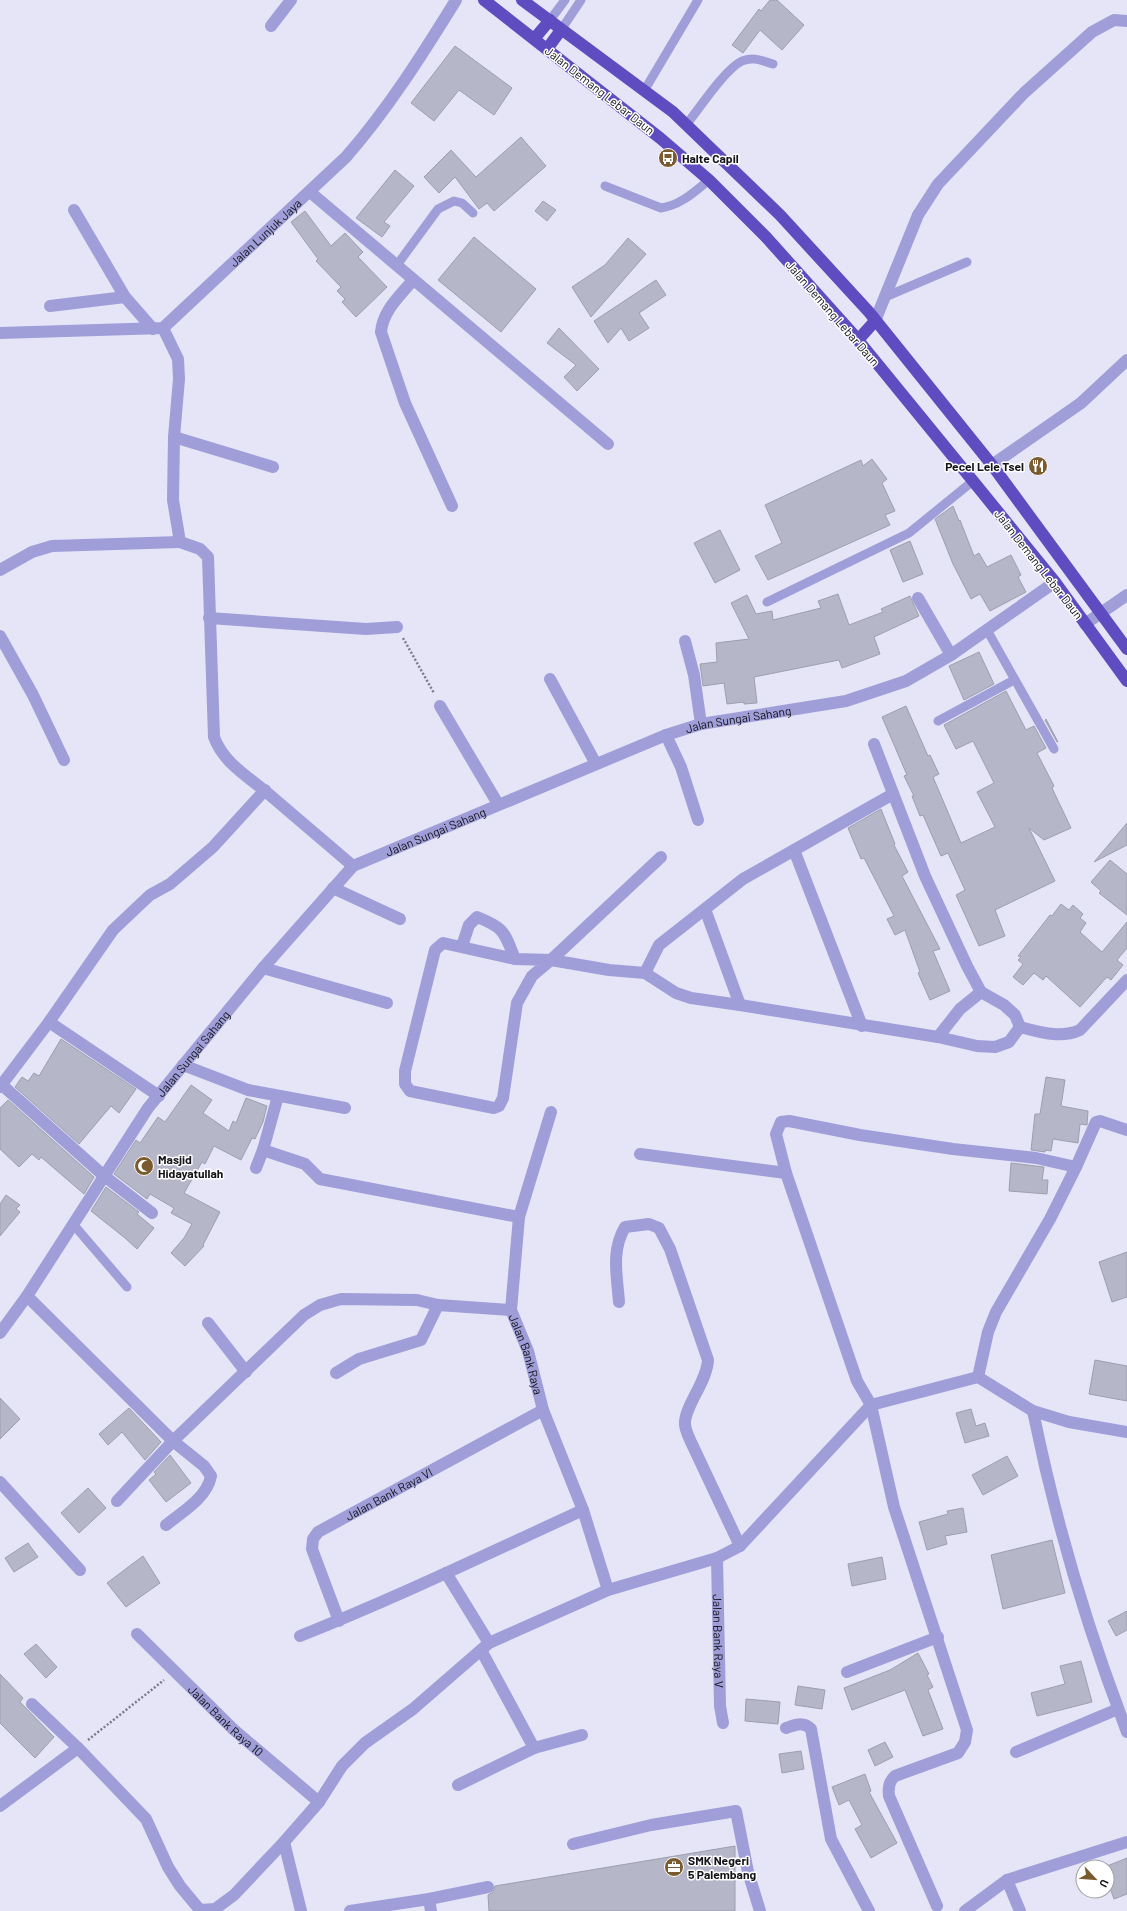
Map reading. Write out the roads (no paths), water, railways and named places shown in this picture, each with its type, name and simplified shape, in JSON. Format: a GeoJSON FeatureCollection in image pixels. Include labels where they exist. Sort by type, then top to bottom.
{"type":"FeatureCollection","features":[{"type":"Feature","properties":{"kind":"highway","name":"Jalan Demang Lebar Daun"},"geometry":{"type":"LineString","coordinates":[[484,0],[660,138],[709,180],[766,237],[858,340],[973,481],[1055,582],[1127,681]]}},
{"type":"Feature","properties":{"kind":"highway","name":"Jalan Demang Lebar Daun"},"geometry":{"type":"LineString","coordinates":[[522,0],[673,112],[780,215],[875,321],[992,465],[1127,649]]}},
{"type":"Feature","properties":{"kind":"highway"},"geometry":{"type":"LineString","coordinates":[[534,39],[550,20]]}},
{"type":"Feature","properties":{"kind":"highway"},"geometry":{"type":"LineString","coordinates":[[547,50],[561,30]]}},
{"type":"Feature","properties":{"kind":"highway"},"geometry":{"type":"LineString","coordinates":[[858,340],[875,321]]}},
{"type":"Feature","properties":{"kind":"street"},"geometry":{"type":"LineString","coordinates":[[271,26],[291,0]]}},
{"type":"Feature","properties":{"kind":"street","name":"Jalan Lunjuk Jaya"},"geometry":{"type":"LineString","coordinates":[[158,329],[310,192],[346,157],[369,131],[407,78],[456,0]]}},
{"type":"Feature","properties":{"kind":"street"},"geometry":{"type":"LineString","coordinates":[[875,321],[918,215],[938,184],[1024,93],[1092,32],[1114,20],[1127,20]]}},
{"type":"Feature","properties":{"kind":"street"},"geometry":{"type":"LineString","coordinates":[[310,192],[608,444]]}},
{"type":"Feature","properties":{"kind":"street"},"geometry":{"type":"LineString","coordinates":[[74,210],[125,297],[158,329],[178,359],[179,379],[174,437],[173,500],[180,542]]}},
{"type":"Feature","properties":{"kind":"street"},"geometry":{"type":"LineString","coordinates":[[413,280],[386,311],[381,332],[405,403],[452,506]]}},
{"type":"Feature","properties":{"kind":"street"},"geometry":{"type":"LineString","coordinates":[[50,306],[125,297]]}},
{"type":"Feature","properties":{"kind":"street"},"geometry":{"type":"LineString","coordinates":[[0,332],[158,329]]}},
{"type":"Feature","properties":{"kind":"street"},"geometry":{"type":"LineString","coordinates":[[992,465],[1081,403],[1127,360]]}},
{"type":"Feature","properties":{"kind":"street"},"geometry":{"type":"LineString","coordinates":[[174,437],[273,467]]}},
{"type":"Feature","properties":{"kind":"street"},"geometry":{"type":"LineString","coordinates":[[0,570],[32,552],[52,546],[180,542],[200,549],[208,558],[214,736],[217,745],[240,772],[265,790],[353,866]]}},
{"type":"Feature","properties":{"kind":"street","name":"Jalan Sungai Sahang"},"geometry":{"type":"LineString","coordinates":[[0,1333],[27,1296],[103,1175],[158,1096],[263,968],[353,866],[666,734],[701,724],[846,700],[906,681],[951,655],[1055,582]]}},
{"type":"Feature","properties":{"kind":"street"},"geometry":{"type":"LineString","coordinates":[[1085,624],[1127,595]]}},
{"type":"Feature","properties":{"kind":"street"},"geometry":{"type":"LineString","coordinates":[[918,598],[951,655]]}},
{"type":"Feature","properties":{"kind":"street"},"geometry":{"type":"LineString","coordinates":[[209,618],[366,629],[397,627]]}},
{"type":"Feature","properties":{"kind":"street"},"geometry":{"type":"LineString","coordinates":[[0,636],[33,695],[64,760]]}},
{"type":"Feature","properties":{"kind":"street"},"geometry":{"type":"LineString","coordinates":[[685,641],[694,675],[701,724]]}},
{"type":"Feature","properties":{"kind":"street"},"geometry":{"type":"LineString","coordinates":[[550,679],[596,764]]}},
{"type":"Feature","properties":{"kind":"street"},"geometry":{"type":"LineString","coordinates":[[440,706],[498,804]]}},
{"type":"Feature","properties":{"kind":"street"},"geometry":{"type":"LineString","coordinates":[[666,734],[681,767],[698,820]]}},
{"type":"Feature","properties":{"kind":"street"},"geometry":{"type":"LineString","coordinates":[[874,744],[924,876],[981,992],[1004,1005],[1015,1015],[1020,1027]]}},
{"type":"Feature","properties":{"kind":"street"},"geometry":{"type":"LineString","coordinates":[[152,1213],[103,1175],[1,1086],[50,1022],[113,930],[150,895],[170,884],[213,847],[265,790]]}},
{"type":"Feature","properties":{"kind":"street"},"geometry":{"type":"LineString","coordinates":[[645,973],[659,945],[743,879],[893,794]]}},
{"type":"Feature","properties":{"kind":"street"},"geometry":{"type":"LineString","coordinates":[[794,850],[862,1026]]}},
{"type":"Feature","properties":{"kind":"street"},"geometry":{"type":"LineString","coordinates":[[660,858],[551,960],[532,976],[517,1003],[504,1098],[499,1106],[494,1108],[410,1091],[405,1084],[405,1071],[435,950],[443,943],[515,959],[551,960],[609,970],[645,973],[676,993],[691,998],[938,1037],[977,1046],[995,1047],[1009,1042],[1020,1027]]}},
{"type":"Feature","properties":{"kind":"street"},"geometry":{"type":"LineString","coordinates":[[333,888],[400,919]]}},
{"type":"Feature","properties":{"kind":"street"},"geometry":{"type":"LineString","coordinates":[[705,909],[740,1005]]}},
{"type":"Feature","properties":{"kind":"street"},"geometry":{"type":"LineString","coordinates":[[462,946],[469,925],[476,917],[500,928],[505,934],[515,959]]}},
{"type":"Feature","properties":{"kind":"street"},"geometry":{"type":"LineString","coordinates":[[263,968],[387,1003]]}},
{"type":"Feature","properties":{"kind":"street"},"geometry":{"type":"LineString","coordinates":[[1020,1027],[1049,1034],[1071,1034],[1080,1030],[1127,980]]}},
{"type":"Feature","properties":{"kind":"street"},"geometry":{"type":"LineString","coordinates":[[938,1037],[960,1009],[981,992]]}},
{"type":"Feature","properties":{"kind":"street"},"geometry":{"type":"LineString","coordinates":[[50,1022],[158,1096]]}},
{"type":"Feature","properties":{"kind":"street"},"geometry":{"type":"LineString","coordinates":[[183,1065],[248,1090],[345,1108]]}},
{"type":"Feature","properties":{"kind":"street"},"geometry":{"type":"LineString","coordinates":[[256,1168],[263,1150],[278,1096]]}},
{"type":"Feature","properties":{"kind":"street","name":"Jalan Bank Raya"},"geometry":{"type":"LineString","coordinates":[[551,1112],[519,1217],[511,1310],[528,1351],[543,1410],[582,1510],[608,1590]]}},
{"type":"Feature","properties":{"kind":"street"},"geometry":{"type":"LineString","coordinates":[[937,1906],[888,1796],[888,1790],[891,1782],[896,1776],[958,1753],[965,1742],[967,1735],[966,1724],[894,1507],[871,1405],[857,1380],[786,1173],[776,1134],[781,1122],[789,1121],[860,1135],[954,1149],[1036,1158],[1076,1167]]}},
{"type":"Feature","properties":{"kind":"street"},"geometry":{"type":"LineString","coordinates":[[978,1377],[988,1332],[996,1312],[1050,1219],[1076,1167],[1096,1122],[1100,1121],[1127,1130]]}},
{"type":"Feature","properties":{"kind":"street"},"geometry":{"type":"LineString","coordinates":[[263,1150],[305,1164],[320,1179],[519,1217]]}},
{"type":"Feature","properties":{"kind":"street"},"geometry":{"type":"LineString","coordinates":[[640,1154],[786,1173]]}},
{"type":"Feature","properties":{"kind":"street"},"geometry":{"type":"LineString","coordinates":[[619,1302],[616,1251],[619,1237],[625,1227],[649,1224],[659,1228],[670,1249],[708,1360],[708,1369],[687,1414],[685,1425],[691,1442],[740,1546]]}},
{"type":"Feature","properties":{"kind":"street"},"geometry":{"type":"LineString","coordinates":[[27,1296],[174,1441],[204,1466],[211,1476],[210,1485],[205,1492],[166,1525]]}},
{"type":"Feature","properties":{"kind":"street"},"geometry":{"type":"LineString","coordinates":[[117,1501],[174,1441],[304,1315],[320,1305],[341,1299],[416,1300],[438,1305],[511,1310]]}},
{"type":"Feature","properties":{"kind":"street"},"geometry":{"type":"LineString","coordinates":[[336,1374],[359,1359],[420,1340],[438,1305]]}},
{"type":"Feature","properties":{"kind":"street"},"geometry":{"type":"LineString","coordinates":[[208,1323],[246,1372]]}},
{"type":"Feature","properties":{"kind":"street"},"geometry":{"type":"LineString","coordinates":[[32,1704],[78,1748],[146,1819],[172,1873],[180,1886],[200,1911],[215,1909],[234,1895],[284,1842],[319,1802],[342,1766],[365,1744],[413,1709],[485,1646],[608,1590],[717,1558],[740,1546],[871,1405],[978,1377],[1033,1411],[1069,1422],[1127,1432]]}},
{"type":"Feature","properties":{"kind":"street","name":"Jalan Bank Raya VI"},"geometry":{"type":"LineString","coordinates":[[339,1621],[312,1549],[313,1539],[318,1532],[543,1410]]}},
{"type":"Feature","properties":{"kind":"street"},"geometry":{"type":"LineString","coordinates":[[1033,1411],[1046,1477],[1077,1586],[1127,1732]]}},
{"type":"Feature","properties":{"kind":"street"},"geometry":{"type":"LineString","coordinates":[[0,1482],[80,1570]]}},
{"type":"Feature","properties":{"kind":"street"},"geometry":{"type":"LineString","coordinates":[[300,1636],[339,1621],[582,1510]]}},
{"type":"Feature","properties":{"kind":"street","name":"Jalan Bank Raya V"},"geometry":{"type":"LineString","coordinates":[[717,1558],[720,1706],[723,1723]]}},
{"type":"Feature","properties":{"kind":"street"},"geometry":{"type":"LineString","coordinates":[[446,1573],[485,1646],[534,1748]]}},
{"type":"Feature","properties":{"kind":"street","name":"Jalan Bank Raya 10"},"geometry":{"type":"LineString","coordinates":[[137,1634],[233,1729],[319,1802]]}},
{"type":"Feature","properties":{"kind":"street"},"geometry":{"type":"LineString","coordinates":[[847,1672],[938,1637]]}},
{"type":"Feature","properties":{"kind":"street"},"geometry":{"type":"LineString","coordinates":[[1016,1752],[1118,1709]]}},
{"type":"Feature","properties":{"kind":"street"},"geometry":{"type":"LineString","coordinates":[[786,1728],[799,1724],[805,1724],[811,1729],[832,1839],[869,1911]]}},
{"type":"Feature","properties":{"kind":"street"},"geometry":{"type":"LineString","coordinates":[[458,1785],[534,1748],[582,1735]]}},
{"type":"Feature","properties":{"kind":"street"},"geometry":{"type":"LineString","coordinates":[[0,1806],[78,1748]]}},
{"type":"Feature","properties":{"kind":"street"},"geometry":{"type":"LineString","coordinates":[[573,1844],[651,1825],[736,1811],[748,1872],[760,1911]]}},
{"type":"Feature","properties":{"kind":"street"},"geometry":{"type":"LineString","coordinates":[[284,1842],[301,1911]]}},
{"type":"Feature","properties":{"kind":"street"},"geometry":{"type":"LineString","coordinates":[[966,1911],[1007,1880],[1127,1842]]}},
{"type":"Feature","properties":{"kind":"street"},"geometry":{"type":"LineString","coordinates":[[1007,1880],[1020,1911]]}},
{"type":"Feature","properties":{"kind":"street"},"geometry":{"type":"LineString","coordinates":[[350,1911],[429,1899],[488,1887]]}},
{"type":"Feature","properties":{"kind":"street"},"geometry":{"type":"LineString","coordinates":[[429,1899],[431,1911]]}},
{"type":"Feature","properties":{"kind":"lane"},"geometry":{"type":"LineString","coordinates":[[550,20],[565,0]]}},
{"type":"Feature","properties":{"kind":"lane"},"geometry":{"type":"LineString","coordinates":[[561,30],[581,0]]}},
{"type":"Feature","properties":{"kind":"lane"},"geometry":{"type":"LineString","coordinates":[[644,91],[698,0]]}},
{"type":"Feature","properties":{"kind":"lane"},"geometry":{"type":"LineString","coordinates":[[686,125],[730,71],[743,61],[756,59],[773,64]]}},
{"type":"Feature","properties":{"kind":"lane"},"geometry":{"type":"LineString","coordinates":[[605,186],[661,208],[671,207],[683,200],[709,180]]}},
{"type":"Feature","properties":{"kind":"lane"},"geometry":{"type":"LineString","coordinates":[[397,265],[438,209],[454,201],[462,203],[473,213]]}},
{"type":"Feature","properties":{"kind":"lane"},"geometry":{"type":"LineString","coordinates":[[885,297],[967,262]]}},
{"type":"Feature","properties":{"kind":"lane"},"geometry":{"type":"LineString","coordinates":[[767,602],[909,533],[973,481]]}},
{"type":"Feature","properties":{"kind":"lane"},"geometry":{"type":"LineString","coordinates":[[987,630],[1054,749]]}},
{"type":"Feature","properties":{"kind":"lane"},"geometry":{"type":"LineString","coordinates":[[938,721],[1014,680]]}},
{"type":"Feature","properties":{"kind":"lane"},"geometry":{"type":"LineString","coordinates":[[73,1224],[127,1287]]}},
{"type":"Feature","properties":{"kind":"place","name":"Halte Capil"},"geometry":{"type":"Point","coordinates":[668,158]}},
{"type":"Feature","properties":{"kind":"place","name":"Pecel Lele Tsel"},"geometry":{"type":"Point","coordinates":[1038,466]}},
{"type":"Feature","properties":{"kind":"place","name":"Masjid Hidayatullah"},"geometry":{"type":"Point","coordinates":[144,1166]}},
{"type":"Feature","properties":{"kind":"place","name":"SMK Negeri 5 Palembang"},"geometry":{"type":"Point","coordinates":[674,1867]}}]}
